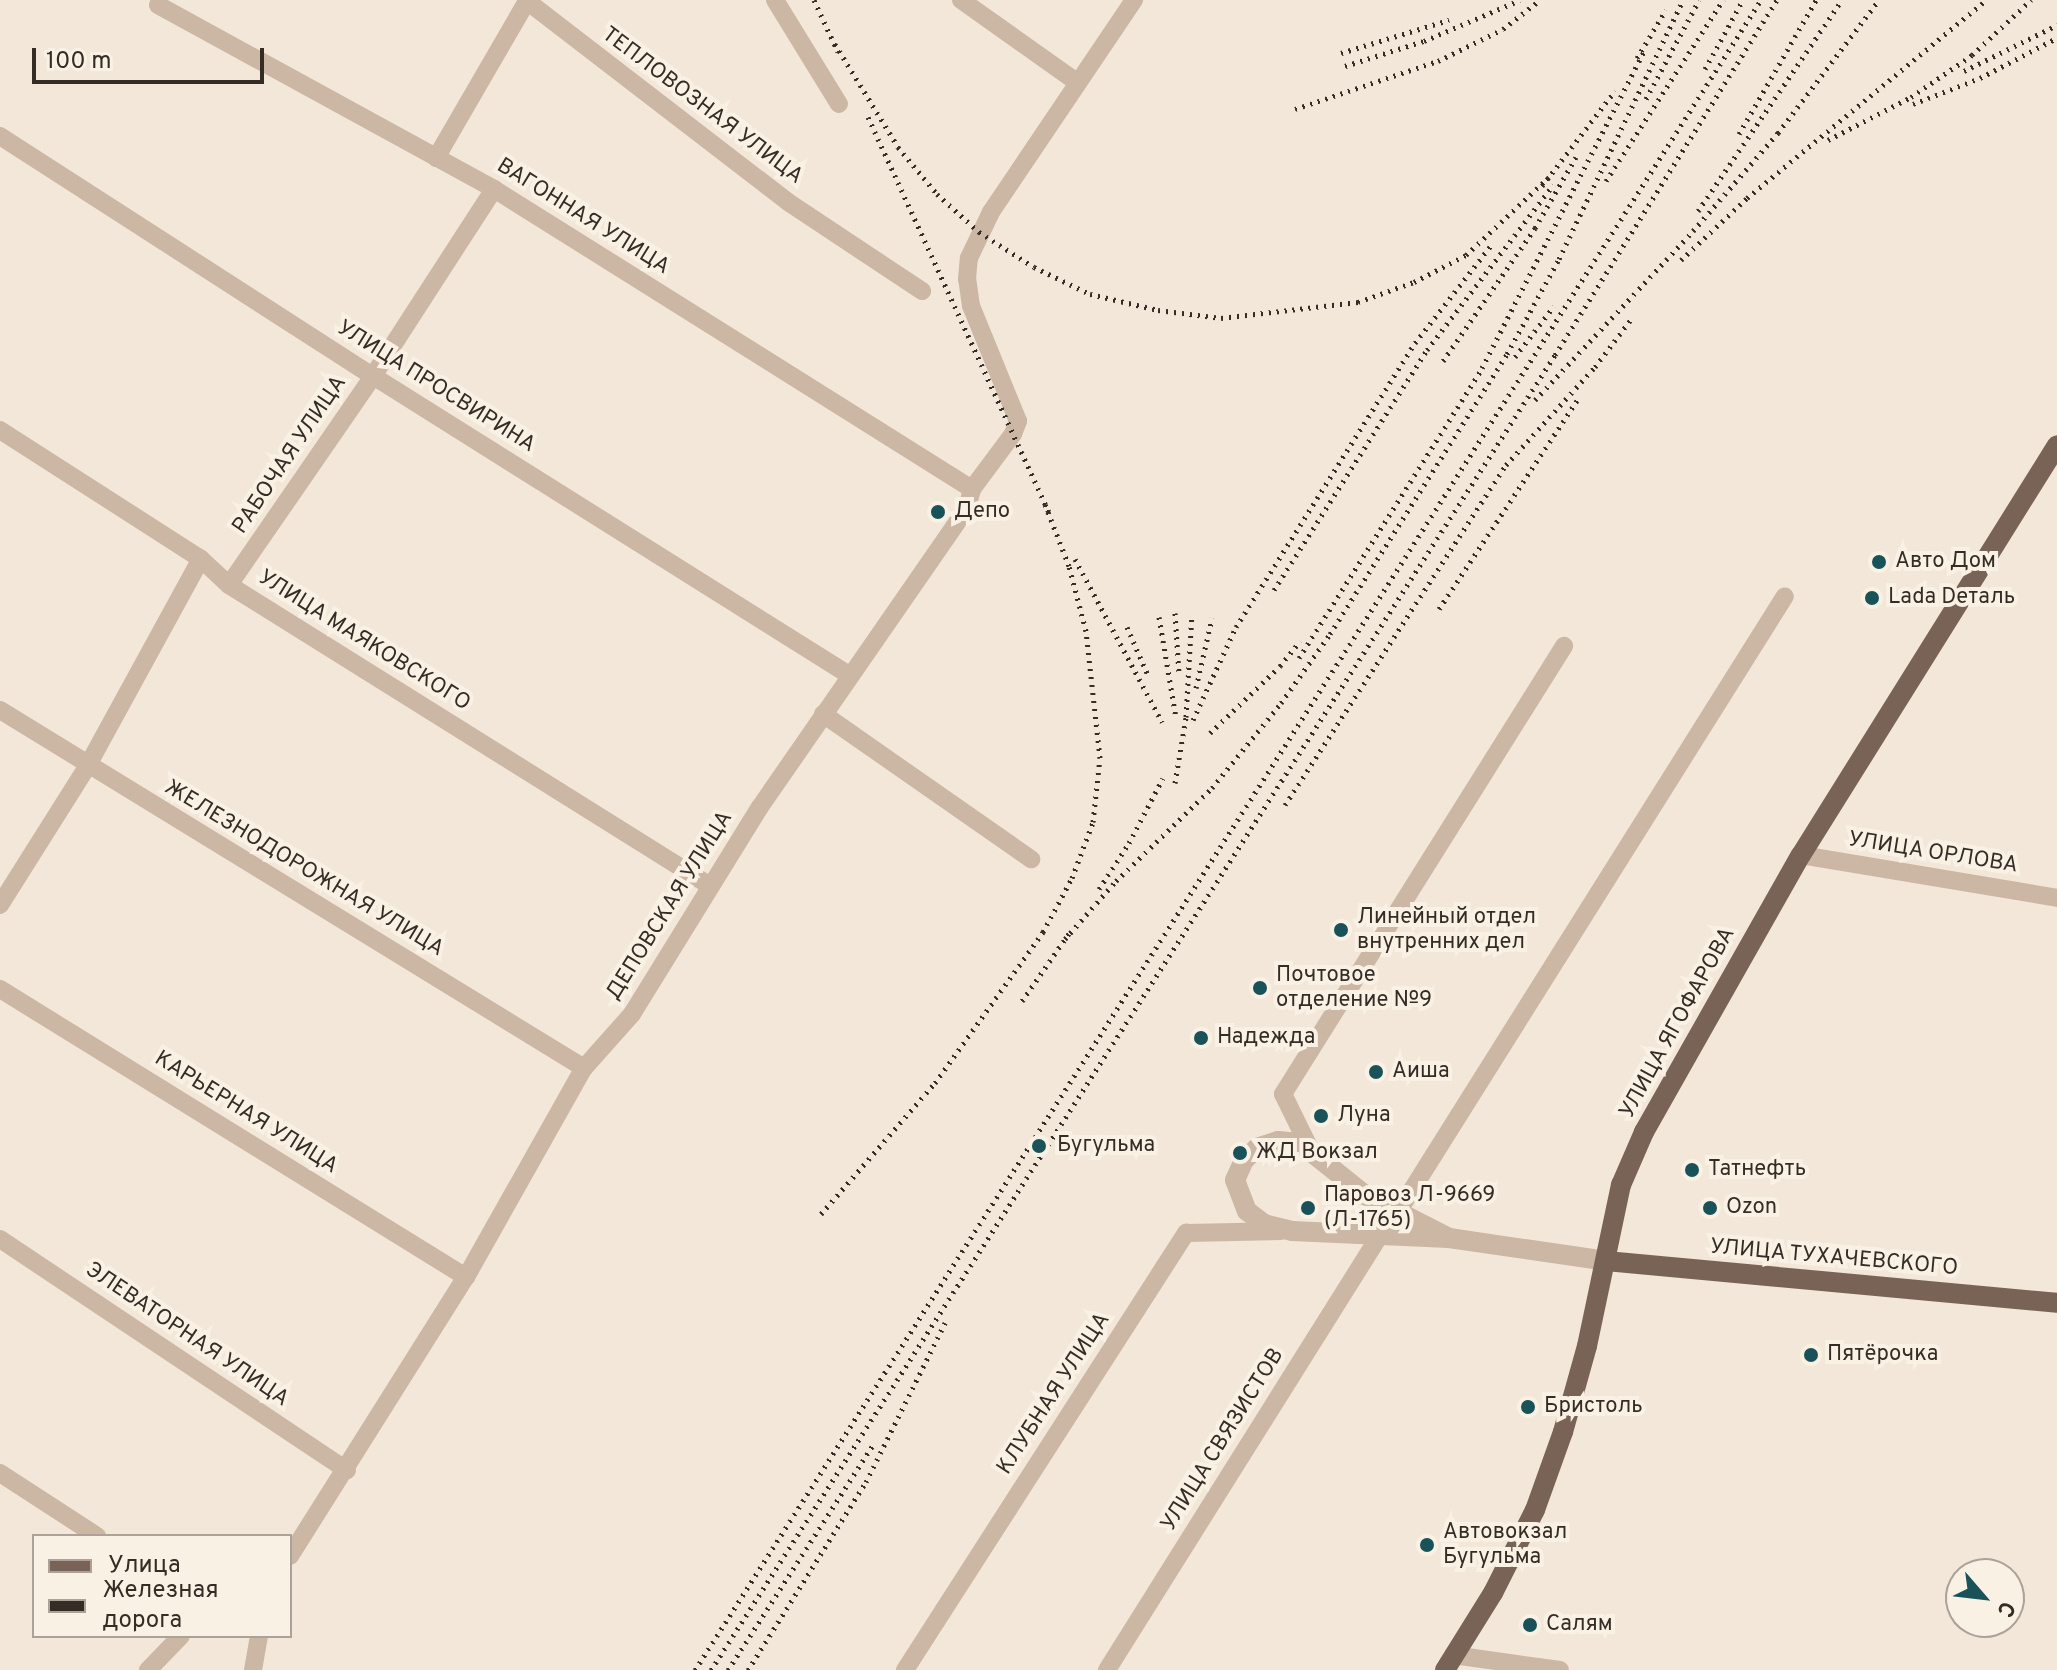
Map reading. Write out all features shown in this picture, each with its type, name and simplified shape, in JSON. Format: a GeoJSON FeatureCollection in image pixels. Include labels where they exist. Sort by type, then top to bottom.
{"type":"FeatureCollection","features":[{"type":"Feature","properties":{"kind":"main road","name":"УЛИЦА ЯГОФАРОВА"},"geometry":{"type":"LineString","coordinates":[[1449,1662],[1493,1593],[1535,1510],[1563,1432],[1606,1261],[1621,1185],[1644,1132],[1801,855],[2057,445]]}},
{"type":"Feature","properties":{"kind":"main road","name":"УЛИЦА ТУХАЧЕВСКОГО"},"geometry":{"type":"LineString","coordinates":[[1606,1261],[2057,1303]]}},
{"type":"Feature","properties":{"kind":"street"},"geometry":{"type":"LineString","coordinates":[[775,0],[839,104]]}},
{"type":"Feature","properties":{"kind":"street"},"geometry":{"type":"LineString","coordinates":[[961,0],[1077,82],[1134,0]]}},
{"type":"Feature","properties":{"kind":"street","name":"ТЕПЛОВОЗНАЯ УЛИЦА"},"geometry":{"type":"LineString","coordinates":[[436,158],[527,1],[788,202],[922,291]]}},
{"type":"Feature","properties":{"kind":"street","name":"ВАГОННАЯ УЛИЦА"},"geometry":{"type":"LineString","coordinates":[[158,5],[494,189],[972,489]]}},
{"type":"Feature","properties":{"kind":"street","name":"ДЕПОВСКАЯ УЛИЦА"},"geometry":{"type":"LineString","coordinates":[[292,1553],[466,1277],[584,1068],[632,1014],[709,885],[849,675],[967,508],[972,489],[1013,434],[1018,421],[971,306],[967,279],[969,258],[991,212],[1077,82]]}},
{"type":"Feature","properties":{"kind":"street","name":"УЛИЦА ПРОСВИРИНА"},"geometry":{"type":"LineString","coordinates":[[0,136],[373,376],[849,675]]}},
{"type":"Feature","properties":{"kind":"street","name":"РАБОЧАЯ УЛИЦА"},"geometry":{"type":"LineString","coordinates":[[229,585],[373,376],[494,189]]}},
{"type":"Feature","properties":{"kind":"street","name":"УЛИЦА МАЯКОВСКОГО"},"geometry":{"type":"LineString","coordinates":[[0,430],[201,559],[229,585],[709,885]]}},
{"type":"Feature","properties":{"kind":"street"},"geometry":{"type":"LineString","coordinates":[[0,905],[88,765],[201,559]]}},
{"type":"Feature","properties":{"kind":"street"},"geometry":{"type":"LineString","coordinates":[[1398,1212],[1785,596]]}},
{"type":"Feature","properties":{"kind":"street"},"geometry":{"type":"LineString","coordinates":[[1309,1147],[1283,1094],[1564,646]]}},
{"type":"Feature","properties":{"kind":"street","name":"ЖЕЛЕЗНОДОРОЖНАЯ УЛИЦА"},"geometry":{"type":"LineString","coordinates":[[0,710],[584,1068]]}},
{"type":"Feature","properties":{"kind":"street"},"geometry":{"type":"LineString","coordinates":[[823,714],[1031,859]]}},
{"type":"Feature","properties":{"kind":"street","name":"УЛИЦА ОРЛОВА"},"geometry":{"type":"LineString","coordinates":[[1801,855],[2057,898]]}},
{"type":"Feature","properties":{"kind":"street","name":"КАРЬЕРНАЯ УЛИЦА"},"geometry":{"type":"LineString","coordinates":[[0,989],[466,1277]]}},
{"type":"Feature","properties":{"kind":"street"},"geometry":{"type":"LineString","coordinates":[[1449,1238],[1365,1195],[1309,1147],[1289,1140],[1264,1145],[1244,1160],[1235,1180],[1247,1211],[1264,1224],[1292,1231],[1449,1238],[1606,1261]]}},
{"type":"Feature","properties":{"kind":"street","name":"КЛУБНАЯ УЛИЦА"},"geometry":{"type":"LineString","coordinates":[[905,1670],[1186,1233],[1292,1231]]}},
{"type":"Feature","properties":{"kind":"street","name":"УЛИЦА СВЯЗИСТОВ"},"geometry":{"type":"LineString","coordinates":[[1107,1670],[1380,1235]]}},
{"type":"Feature","properties":{"kind":"street","name":"ЭЛЕВАТОРНАЯ УЛИЦА"},"geometry":{"type":"LineString","coordinates":[[0,1239],[347,1470]]}},
{"type":"Feature","properties":{"kind":"street"},"geometry":{"type":"LineString","coordinates":[[0,1473],[94,1534]]}},
{"type":"Feature","properties":{"kind":"street"},"geometry":{"type":"LineString","coordinates":[[148,1670],[179,1638]]}},
{"type":"Feature","properties":{"kind":"street"},"geometry":{"type":"LineString","coordinates":[[253,1670],[259,1638]]}},
{"type":"Feature","properties":{"kind":"street"},"geometry":{"type":"LineString","coordinates":[[1449,1662],[1560,1670]]}},
{"type":"Feature","properties":{"kind":"railway"},"geometry":{"type":"LineString","coordinates":[[814,0],[838,52]]}},
{"type":"Feature","properties":{"kind":"railway"},"geometry":{"type":"LineString","coordinates":[[1345,66],[1424,41],[1520,0]]}},
{"type":"Feature","properties":{"kind":"railway"},"geometry":{"type":"LineString","coordinates":[[1295,109],[1438,61],[1503,29],[1540,0]]}},
{"type":"Feature","properties":{"kind":"railway"},"geometry":{"type":"LineString","coordinates":[[1065,939],[1116,881],[1212,788],[1281,703],[1330,634],[1507,354],[1559,259],[1683,0]]}},
{"type":"Feature","properties":{"kind":"railway"},"geometry":{"type":"LineString","coordinates":[[1646,99],[1699,0]]}},
{"type":"Feature","properties":{"kind":"railway"},"geometry":{"type":"LineString","coordinates":[[1606,181],[1723,0]]}},
{"type":"Feature","properties":{"kind":"railway"},"geometry":{"type":"LineString","coordinates":[[1705,69],[1743,0]]}},
{"type":"Feature","properties":{"kind":"railway"},"geometry":{"type":"LineString","coordinates":[[695,1670],[1761,0]]}},
{"type":"Feature","properties":{"kind":"railway"},"geometry":{"type":"LineString","coordinates":[[711,1670],[1555,355],[1777,0]]}},
{"type":"Feature","properties":{"kind":"railway"},"geometry":{"type":"LineString","coordinates":[[1739,134],[1816,0]]}},
{"type":"Feature","properties":{"kind":"railway"},"geometry":{"type":"LineString","coordinates":[[1698,211],[1842,0]]}},
{"type":"Feature","properties":{"kind":"railway"},"geometry":{"type":"LineString","coordinates":[[1535,400],[1693,231],[1778,133],[1879,0]]}},
{"type":"Feature","properties":{"kind":"railway"},"geometry":{"type":"LineString","coordinates":[[1681,260],[1747,198],[1986,0]]}},
{"type":"Feature","properties":{"kind":"railway"},"geometry":{"type":"LineString","coordinates":[[1828,140],[1911,97],[1972,55],[2031,0]]}},
{"type":"Feature","properties":{"kind":"railway"},"geometry":{"type":"LineString","coordinates":[[1637,58],[1666,10]]}},
{"type":"Feature","properties":{"kind":"railway"},"geometry":{"type":"LineString","coordinates":[[1341,53],[1449,20]]}},
{"type":"Feature","properties":{"kind":"railway"},"geometry":{"type":"LineString","coordinates":[[1964,71],[2057,25]]}},
{"type":"Feature","properties":{"kind":"railway"},"geometry":{"type":"LineString","coordinates":[[1913,104],[1980,78],[2057,38]]}},
{"type":"Feature","properties":{"kind":"railway"},"geometry":{"type":"LineString","coordinates":[[835,44],[898,147],[937,194],[979,232],[1034,267],[1090,294],[1158,310],[1221,318],[1358,302],[1414,282],[1466,255],[1549,177]]}},
{"type":"Feature","properties":{"kind":"railway"},"geometry":{"type":"LineString","coordinates":[[1299,658],[1482,368],[1645,50]]}},
{"type":"Feature","properties":{"kind":"railway"},"geometry":{"type":"LineString","coordinates":[[1542,186],[1615,91]]}},
{"type":"Feature","properties":{"kind":"railway"},"geometry":{"type":"LineString","coordinates":[[868,117],[1050,514]]}},
{"type":"Feature","properties":{"kind":"railway"},"geometry":{"type":"LineString","coordinates":[[1443,361],[1535,228],[1576,157]]}},
{"type":"Feature","properties":{"kind":"railway"},"geometry":{"type":"LineString","coordinates":[[1274,590],[1427,350],[1553,185]]}},
{"type":"Feature","properties":{"kind":"railway"},"geometry":{"type":"LineString","coordinates":[[1193,720],[1236,627],[1415,343],[1492,244]]}},
{"type":"Feature","properties":{"kind":"railway"},"geometry":{"type":"LineString","coordinates":[[1515,357],[1554,306]]}},
{"type":"Feature","properties":{"kind":"railway"},"geometry":{"type":"LineString","coordinates":[[1285,805],[1506,465],[1595,367],[1632,318]]}},
{"type":"Feature","properties":{"kind":"railway"},"geometry":{"type":"LineString","coordinates":[[1439,609],[1580,396]]}},
{"type":"Feature","properties":{"kind":"railway"},"geometry":{"type":"LineString","coordinates":[[821,1214],[935,1083],[1043,932],[1072,878],[1093,822],[1100,758],[1086,631],[1069,566],[1045,504]]}},
{"type":"Feature","properties":{"kind":"railway"},"geometry":{"type":"LineString","coordinates":[[1075,559],[1162,722]]}},
{"type":"Feature","properties":{"kind":"railway"},"geometry":{"type":"LineString","coordinates":[[1175,613],[1179,673]]}},
{"type":"Feature","properties":{"kind":"railway"},"geometry":{"type":"LineString","coordinates":[[1175,783],[1186,717],[1192,614]]}},
{"type":"Feature","properties":{"kind":"railway"},"geometry":{"type":"LineString","coordinates":[[1159,617],[1176,718]]}},
{"type":"Feature","properties":{"kind":"railway"},"geometry":{"type":"LineString","coordinates":[[1196,688],[1212,618]]}},
{"type":"Feature","properties":{"kind":"railway"},"geometry":{"type":"LineString","coordinates":[[1127,627],[1148,675]]}},
{"type":"Feature","properties":{"kind":"railway"},"geometry":{"type":"LineString","coordinates":[[1210,733],[1280,666],[1300,641]]}},
{"type":"Feature","properties":{"kind":"railway"},"geometry":{"type":"LineString","coordinates":[[1099,889],[1129,843],[1163,778]]}},
{"type":"Feature","properties":{"kind":"railway"},"geometry":{"type":"LineString","coordinates":[[1022,1001],[1070,932]]}},
{"type":"Feature","properties":{"kind":"railway"},"geometry":{"type":"LineString","coordinates":[[748,1670],[866,1482],[945,1323]]}},
{"type":"Feature","properties":{"kind":"railway"},"geometry":{"type":"LineString","coordinates":[[728,1670],[875,1442]]}},
{"type":"Feature","properties":{"kind":"place","name":"Депо"},"geometry":{"type":"Point","coordinates":[938,512]}},
{"type":"Feature","properties":{"kind":"place","name":"Авто Дом"},"geometry":{"type":"Point","coordinates":[1879,562]}},
{"type":"Feature","properties":{"kind":"place","name":"Lada Dеталь"},"geometry":{"type":"Point","coordinates":[1872,598]}},
{"type":"Feature","properties":{"kind":"place","name":"Линейный отдел внутренних дел"},"geometry":{"type":"Point","coordinates":[1341,930]}},
{"type":"Feature","properties":{"kind":"place","name":"Почтовое отделение №9"},"geometry":{"type":"Point","coordinates":[1260,988]}},
{"type":"Feature","properties":{"kind":"place","name":"Надежда"},"geometry":{"type":"Point","coordinates":[1201,1038]}},
{"type":"Feature","properties":{"kind":"place","name":"Аиша"},"geometry":{"type":"Point","coordinates":[1376,1072]}},
{"type":"Feature","properties":{"kind":"place","name":"Луна"},"geometry":{"type":"Point","coordinates":[1321,1116]}},
{"type":"Feature","properties":{"kind":"place","name":"Бугульма"},"geometry":{"type":"Point","coordinates":[1039,1146]}},
{"type":"Feature","properties":{"kind":"place","name":"ЖД Вокзал"},"geometry":{"type":"Point","coordinates":[1240,1153]}},
{"type":"Feature","properties":{"kind":"place","name":"Татнефть"},"geometry":{"type":"Point","coordinates":[1692,1170]}},
{"type":"Feature","properties":{"kind":"place","name":"Паровоз Л-9669 (Л-1765)"},"geometry":{"type":"Point","coordinates":[1308,1208]}},
{"type":"Feature","properties":{"kind":"place","name":"Ozon"},"geometry":{"type":"Point","coordinates":[1710,1208]}},
{"type":"Feature","properties":{"kind":"place","name":"Пятёрочка"},"geometry":{"type":"Point","coordinates":[1811,1355]}},
{"type":"Feature","properties":{"kind":"place","name":"Бристоль"},"geometry":{"type":"Point","coordinates":[1528,1407]}},
{"type":"Feature","properties":{"kind":"place","name":"Автовокзал Бугульма"},"geometry":{"type":"Point","coordinates":[1427,1545]}},
{"type":"Feature","properties":{"kind":"place","name":"Салям"},"geometry":{"type":"Point","coordinates":[1530,1625]}}]}
